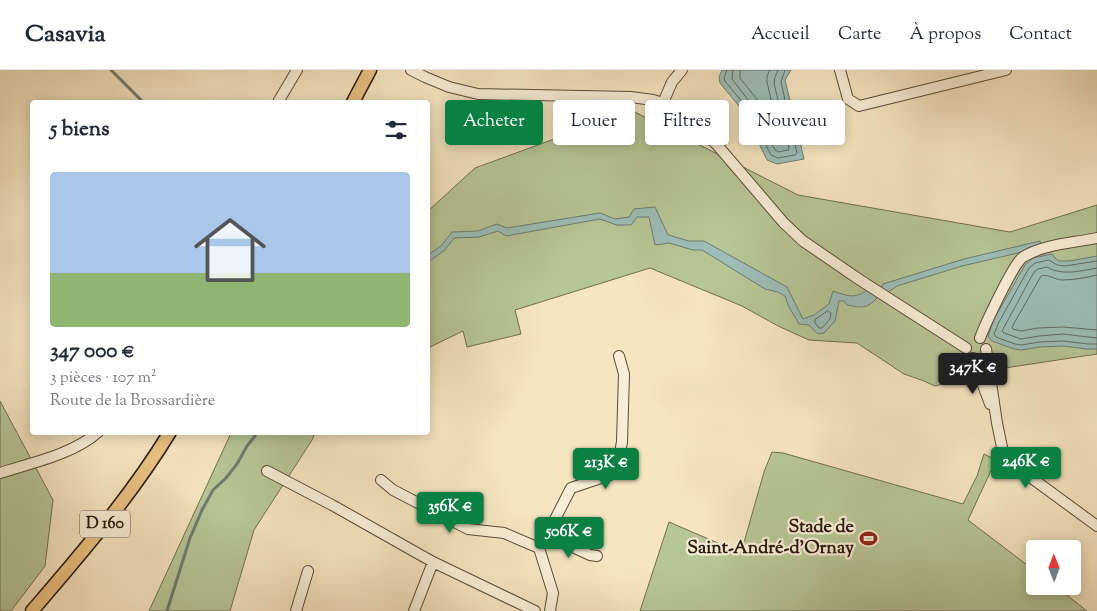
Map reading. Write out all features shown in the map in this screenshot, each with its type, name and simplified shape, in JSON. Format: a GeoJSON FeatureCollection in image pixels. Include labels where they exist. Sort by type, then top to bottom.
{"type":"FeatureCollection","features":[{"type":"Feature","properties":{"kind":"main road"},"geometry":{"type":"LineString","coordinates":[[354,100],[370,71]]}},
{"type":"Feature","properties":{"kind":"main road","name":"D 160"},"geometry":{"type":"LineString","coordinates":[[32,611],[101,529],[168,435]]}},
{"type":"Feature","properties":{"kind":"street"},"geometry":{"type":"LineString","coordinates":[[279,100],[297,70]]}},
{"type":"Feature","properties":{"kind":"street"},"geometry":{"type":"LineString","coordinates":[[412,70],[449,87],[478,94],[631,97],[653,100]]}},
{"type":"Feature","properties":{"kind":"street"},"geometry":{"type":"LineString","coordinates":[[664,100],[672,82],[682,70]]}},
{"type":"Feature","properties":{"kind":"street"},"geometry":{"type":"LineString","coordinates":[[840,70],[848,99],[859,106],[971,74],[1006,70]]}},
{"type":"Feature","properties":{"kind":"street"},"geometry":{"type":"LineString","coordinates":[[717,145],[783,222],[803,241],[966,348]]}},
{"type":"Feature","properties":{"kind":"street"},"geometry":{"type":"LineString","coordinates":[[980,338],[1013,269],[1022,258],[1045,247],[1097,238]]}},
{"type":"Feature","properties":{"kind":"street"},"geometry":{"type":"LineString","coordinates":[[997,423],[973,358],[968,354],[966,348],[968,342],[974,338],[980,338],[985,343],[1003,452],[1014,465],[1097,526]]}},
{"type":"Feature","properties":{"kind":"street"},"geometry":{"type":"LineString","coordinates":[[973,358],[982,356],[986,349]]}},
{"type":"Feature","properties":{"kind":"street"},"geometry":{"type":"LineString","coordinates":[[550,611],[553,593],[539,548],[571,488],[610,475],[618,468],[622,442],[624,374],[618,356]]}},
{"type":"Feature","properties":{"kind":"street"},"geometry":{"type":"LineString","coordinates":[[0,473],[55,455],[82,444],[94,435]]}},
{"type":"Feature","properties":{"kind":"street"},"geometry":{"type":"LineString","coordinates":[[267,471],[433,562],[535,611]]}},
{"type":"Feature","properties":{"kind":"street"},"geometry":{"type":"LineString","coordinates":[[381,480],[393,490],[468,529],[504,534],[539,548]]}},
{"type":"Feature","properties":{"kind":"street"},"geometry":{"type":"LineString","coordinates":[[547,535],[590,555],[598,556]]}},
{"type":"Feature","properties":{"kind":"street"},"geometry":{"type":"LineString","coordinates":[[414,611],[433,562]]}},
{"type":"Feature","properties":{"kind":"street"},"geometry":{"type":"LineString","coordinates":[[296,611],[308,570]]}},
{"type":"Feature","properties":{"kind":"green space"},"geometry":{"type":"Polygon","coordinates":[[[635,112],[645,117],[645,145],[700,145],[798,195],[1010,232],[1097,205],[1097,354],[1005,368],[935,386],[904,374],[857,343],[809,340],[778,326],[742,306],[650,268],[515,310],[521,334],[467,347],[463,331],[430,347],[430,209],[475,168],[538,145],[543,145],[543,143],[553,139],[553,145],[635,145],[635,112]]]}},
{"type":"Feature","properties":{"kind":"green space"},"geometry":{"type":"Polygon","coordinates":[[[0,401],[53,500],[45,566],[11,611],[0,611],[0,401]]]}},
{"type":"Feature","properties":{"kind":"green space"},"geometry":{"type":"Polygon","coordinates":[[[230,435],[314,435],[254,530],[230,611],[149,611],[230,435]]]}},
{"type":"Feature","properties":{"kind":"green space","name":"Stade de Saint-André-d'Ornay"},"geometry":{"type":"Polygon","coordinates":[[[772,452],[783,453],[963,504],[977,476],[984,454],[996,460],[968,520],[1026,564],[1026,595],[1067,595],[1087,611],[640,611],[669,522],[741,553],[764,472],[772,452]]]}},
{"type":"Feature","properties":{"kind":"water"},"geometry":{"type":"Polygon","coordinates":[[[722,70],[791,70],[785,80],[790,100],[739,100],[739,106],[720,83],[719,77],[722,70]]]}},
{"type":"Feature","properties":{"kind":"water"},"geometry":{"type":"Polygon","coordinates":[[[760,145],[801,145],[804,159],[777,164],[767,160],[760,145]]]}},
{"type":"Feature","properties":{"kind":"water"},"geometry":{"type":"Polygon","coordinates":[[[655,207],[668,235],[689,241],[704,241],[787,287],[803,319],[814,315],[829,304],[833,291],[851,296],[859,295],[868,290],[878,297],[871,304],[864,307],[847,305],[844,301],[839,301],[835,321],[824,333],[818,334],[809,325],[799,324],[785,296],[765,289],[702,250],[693,250],[669,243],[655,245],[649,217],[637,217],[631,225],[617,225],[600,219],[506,236],[498,231],[479,237],[454,238],[445,250],[430,261],[430,254],[441,246],[452,232],[478,231],[497,224],[507,228],[600,213],[615,219],[629,217],[634,209],[655,207]]]}},
{"type":"Feature","properties":{"kind":"water"},"geometry":{"type":"Polygon","coordinates":[[[1040,241],[1041,244],[1018,253],[962,266],[897,286],[888,292],[881,288],[883,284],[964,259],[1040,241]]]}},
{"type":"Feature","properties":{"kind":"water"},"geometry":{"type":"Polygon","coordinates":[[[1052,254],[1059,261],[1097,256],[1097,349],[1063,346],[1021,350],[992,341],[988,336],[994,319],[1025,265],[1033,258],[1052,254]]]}},
{"type":"Feature","properties":{"kind":"waterway"},"geometry":{"type":"LineString","coordinates":[[111,70],[141,100]]}},
{"type":"Feature","properties":{"kind":"waterway"},"geometry":{"type":"LineString","coordinates":[[167,611],[190,538],[202,510],[213,490],[237,464],[255,435]]}},
{"type":"Feature","properties":{"kind":"place","name":"Stade de Saint-André-d'Ornay"},"geometry":{"type":"Point","coordinates":[868,538]}}]}
